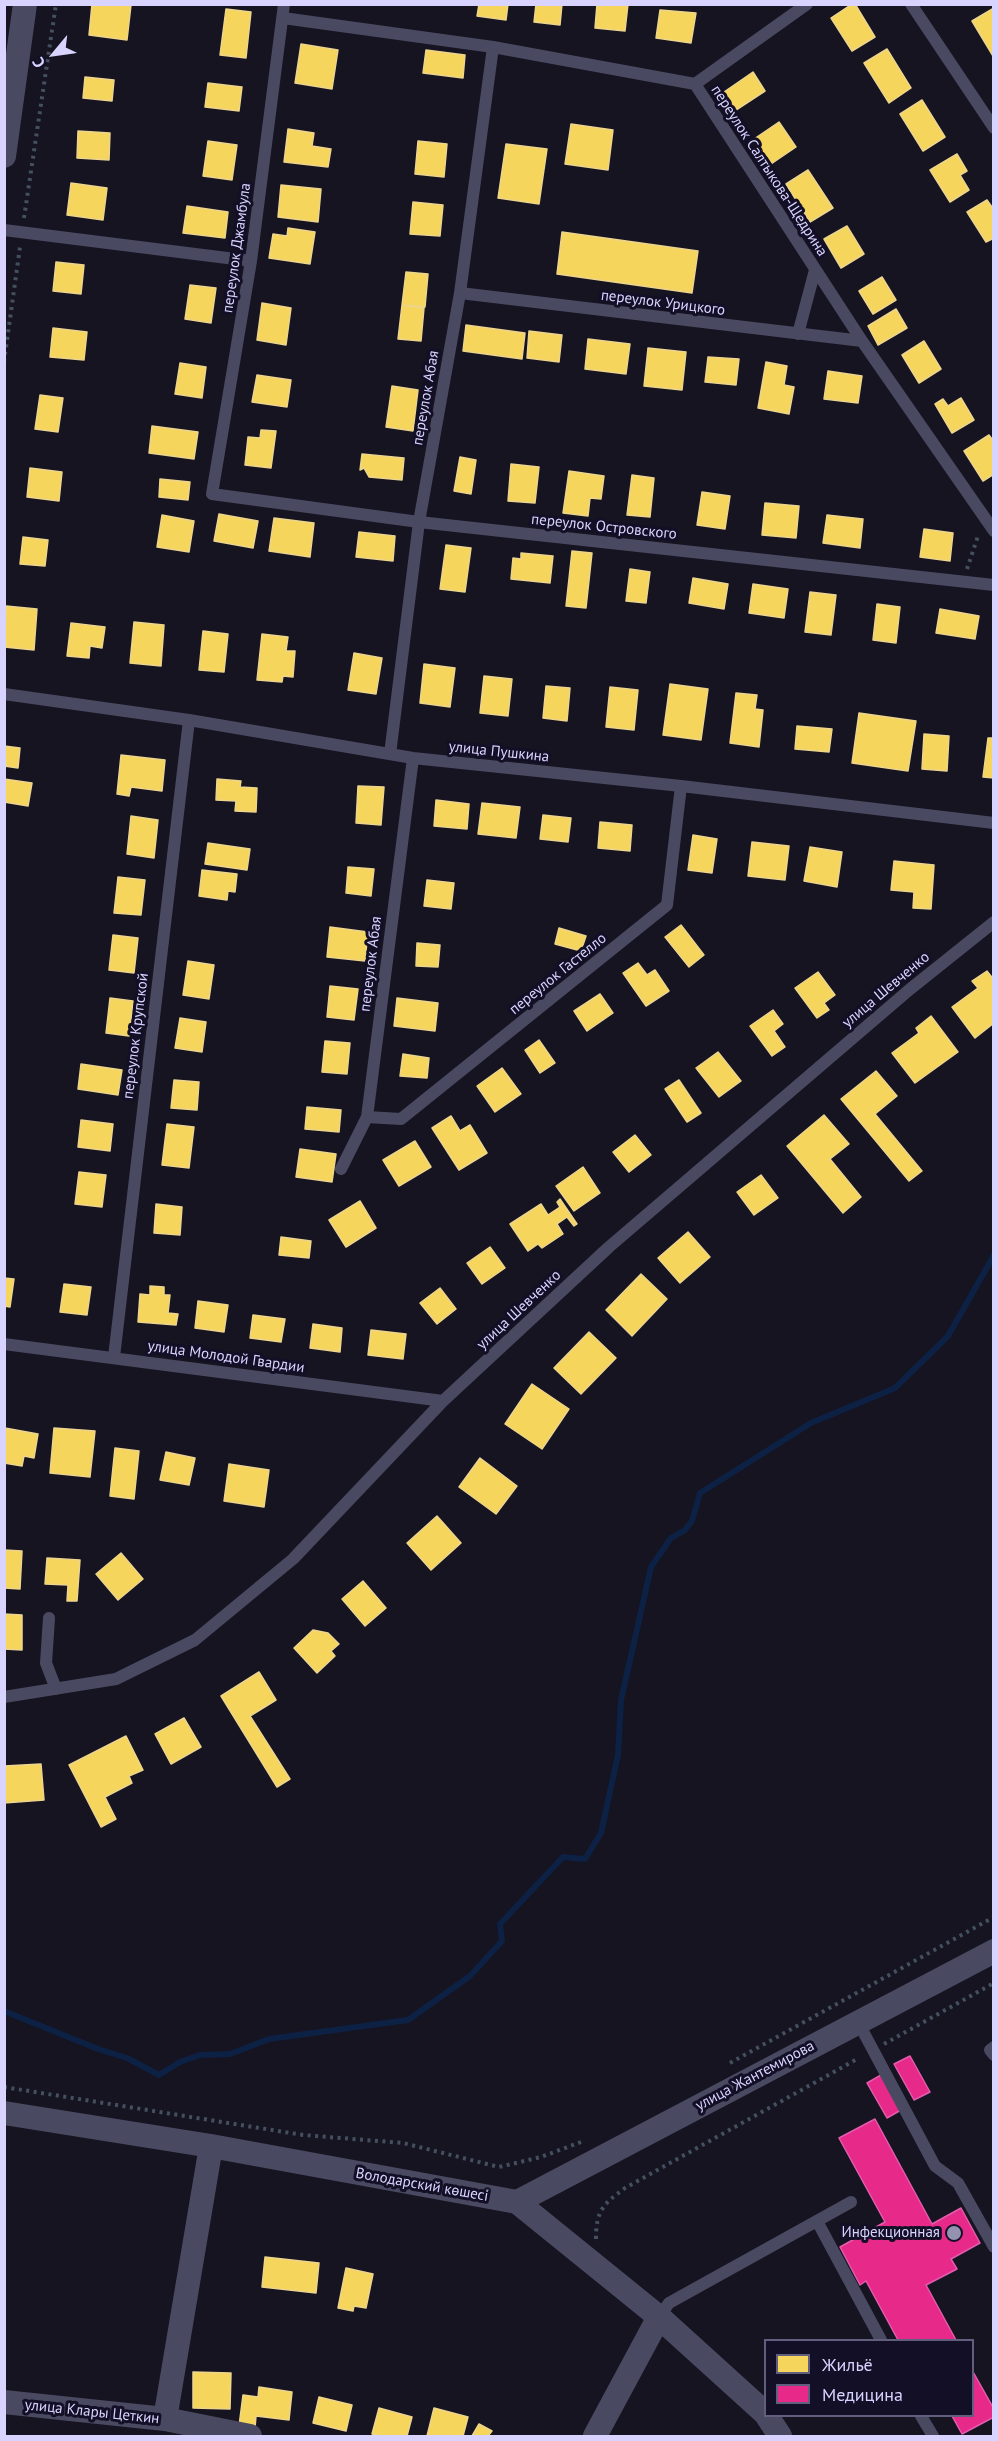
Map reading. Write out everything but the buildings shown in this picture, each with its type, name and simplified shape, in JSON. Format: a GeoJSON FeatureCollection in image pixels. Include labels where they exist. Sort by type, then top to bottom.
{"type":"FeatureCollection","features":[{"type":"Feature","properties":{"kind":"street"},"geometry":{"type":"LineString","coordinates":[[4,156],[25,4]]}},
{"type":"Feature","properties":{"kind":"street","name":"улица Жантемирова"},"geometry":{"type":"LineString","coordinates":[[517,2202],[993,1951]]}},
{"type":"Feature","properties":{"kind":"street","name":"Володарский көшесі"},"geometry":{"type":"LineString","coordinates":[[4,2113],[211,2146],[517,2202],[659,2317],[764,2413]]}},
{"type":"Feature","properties":{"kind":"street"},"geometry":{"type":"LineString","coordinates":[[165,2419],[211,2146]]}},
{"type":"Feature","properties":{"kind":"street"},"geometry":{"type":"LineString","coordinates":[[596,2436],[659,2317]]}},
{"type":"Feature","properties":{"kind":"street","name":"улица Клары Цеткин"},"geometry":{"type":"LineString","coordinates":[[4,2402],[165,2419],[250,2436]]}},
{"type":"Feature","properties":{"kind":"street","name":"Володарский көшесі"},"geometry":{"type":"LineString","coordinates":[[767,2417],[780,2436]]}},
{"type":"Feature","properties":{"kind":"lane","name":"переулок Джамбула"},"geometry":{"type":"LineString","coordinates":[[212,494],[251,261],[284,4]]}},
{"type":"Feature","properties":{"kind":"lane"},"geometry":{"type":"LineString","coordinates":[[695,84],[807,4]]}},
{"type":"Feature","properties":{"kind":"lane"},"geometry":{"type":"LineString","coordinates":[[910,4],[993,128]]}},
{"type":"Feature","properties":{"kind":"lane","name":"переулок Салтыкова-Щедрина"},"geometry":{"type":"LineString","coordinates":[[283,18],[493,47],[695,84],[815,270],[993,531]]}},
{"type":"Feature","properties":{"kind":"lane","name":"переулок Абая"},"geometry":{"type":"LineString","coordinates":[[390,754],[419,522],[460,293],[493,47]]}},
{"type":"Feature","properties":{"kind":"lane"},"geometry":{"type":"LineString","coordinates":[[4,230],[251,261]]}},
{"type":"Feature","properties":{"kind":"lane"},"geometry":{"type":"LineString","coordinates":[[798,334],[815,270]]}},
{"type":"Feature","properties":{"kind":"lane","name":"переулок Урицкого"},"geometry":{"type":"LineString","coordinates":[[460,293],[862,340]]}},
{"type":"Feature","properties":{"kind":"lane","name":"переулок Островского"},"geometry":{"type":"LineString","coordinates":[[212,494],[419,522],[993,585]]}},
{"type":"Feature","properties":{"kind":"lane","name":"улица Пушкина"},"geometry":{"type":"LineString","coordinates":[[4,694],[189,720],[413,758],[681,786],[993,823]]}},
{"type":"Feature","properties":{"kind":"lane","name":"переулок Крупской"},"geometry":{"type":"LineString","coordinates":[[114,1356],[189,720]]}},
{"type":"Feature","properties":{"kind":"lane","name":"переулок Абая"},"geometry":{"type":"LineString","coordinates":[[341,1169],[367,1117],[413,758]]}},
{"type":"Feature","properties":{"kind":"lane","name":"переулок Гастелло"},"geometry":{"type":"LineString","coordinates":[[367,1117],[401,1119],[667,905],[681,786]]}},
{"type":"Feature","properties":{"kind":"lane","name":"улица Шевченко"},"geometry":{"type":"LineString","coordinates":[[4,1697],[116,1679],[195,1640],[293,1559],[443,1401],[609,1247],[909,990],[993,922]]}},
{"type":"Feature","properties":{"kind":"lane","name":"улица Молодой Гвардии"},"geometry":{"type":"LineString","coordinates":[[4,1344],[114,1356],[443,1401]]}},
{"type":"Feature","properties":{"kind":"lane"},"geometry":{"type":"LineString","coordinates":[[49,1618],[46,1664],[56,1689]]}},
{"type":"Feature","properties":{"kind":"lane"},"geometry":{"type":"LineString","coordinates":[[858,2022],[935,2166],[958,2183],[993,2247]]}},
{"type":"Feature","properties":{"kind":"lane"},"geometry":{"type":"LineString","coordinates":[[993,2047],[990,2050],[993,2055]]}},
{"type":"Feature","properties":{"kind":"lane"},"geometry":{"type":"LineString","coordinates":[[659,2317],[669,2303],[850,2202]]}},
{"type":"Feature","properties":{"kind":"lane"},"geometry":{"type":"LineString","coordinates":[[817,2221],[880,2339]]}},
{"type":"Feature","properties":{"kind":"lane"},"geometry":{"type":"LineString","coordinates":[[922,2417],[933,2436]]}},
{"type":"Feature","properties":{"kind":"path"},"geometry":{"type":"LineString","coordinates":[[4,362],[56,4]]}},
{"type":"Feature","properties":{"kind":"path"},"geometry":{"type":"LineString","coordinates":[[963,581],[984,517]]}},
{"type":"Feature","properties":{"kind":"path"},"geometry":{"type":"LineString","coordinates":[[729,2063],[993,1917]]}},
{"type":"Feature","properties":{"kind":"path"},"geometry":{"type":"LineString","coordinates":[[596,2266],[596,2234],[603,2204],[625,2188],[993,1983]]}},
{"type":"Feature","properties":{"kind":"path"},"geometry":{"type":"LineString","coordinates":[[4,2087],[303,2135],[403,2144],[499,2167],[541,2157],[585,2140]]}},
{"type":"Feature","properties":{"kind":"waterway"},"geometry":{"type":"LineString","coordinates":[[4,2011],[98,2049],[127,2058],[159,2075],[180,2062],[200,2055],[230,2054],[269,2039],[408,2020],[470,1976],[502,1941],[500,1924],[563,1857],[585,1859],[601,1833],[618,1755],[621,1700],[651,1567],[671,1538],[685,1530],[692,1521],[700,1493],[811,1423],[895,1388],[948,1336],[994,1255]]}},
{"type":"Feature","properties":{"kind":"place","name":"Инфекционная"},"geometry":{"type":"Point","coordinates":[954,2233]}}]}
